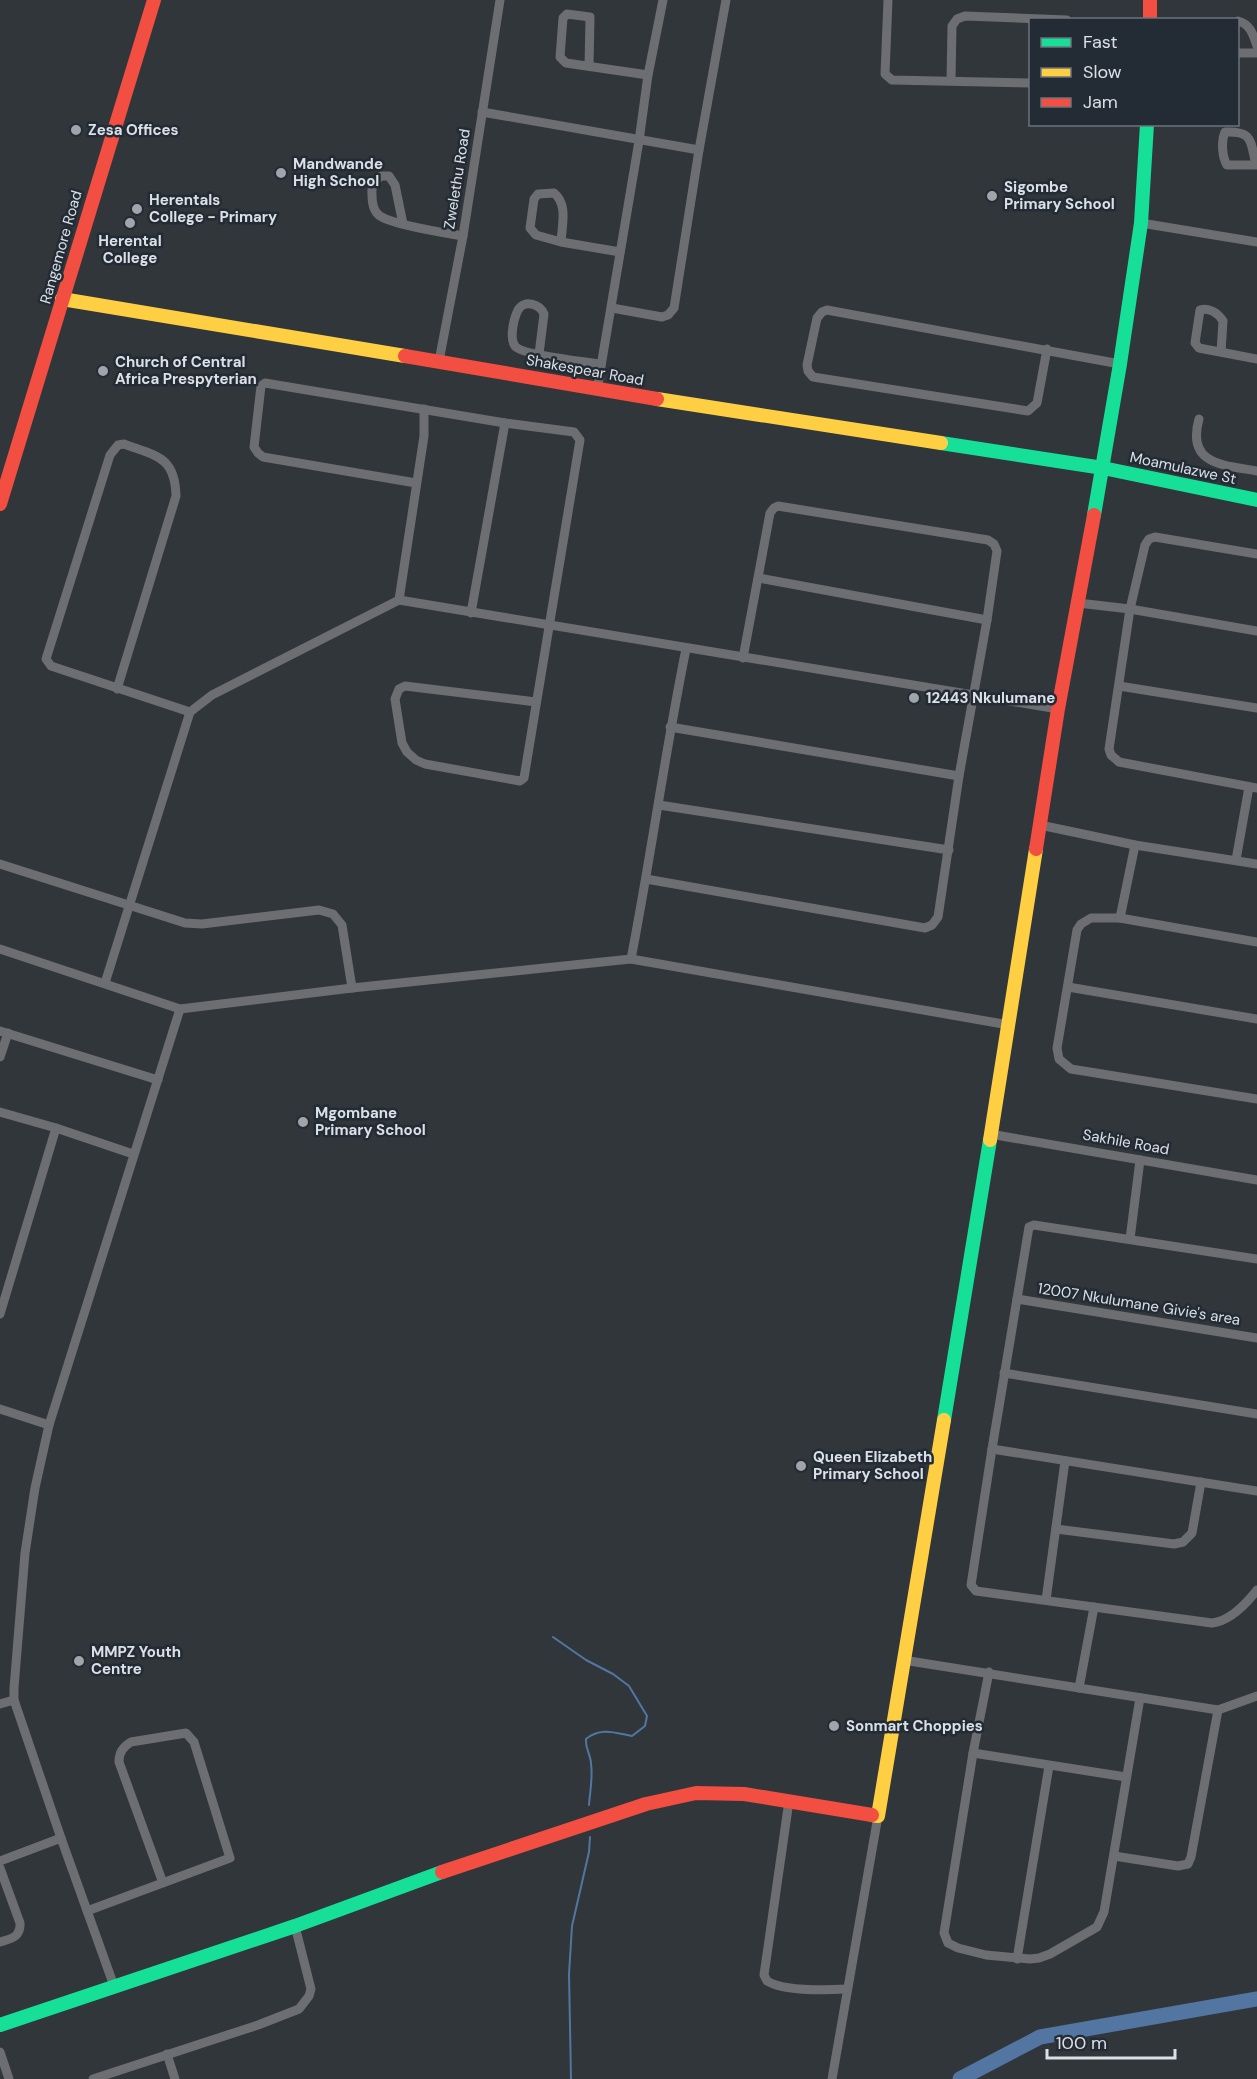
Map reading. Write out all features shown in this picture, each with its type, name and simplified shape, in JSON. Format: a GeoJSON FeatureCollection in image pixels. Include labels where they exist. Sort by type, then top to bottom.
{"type":"FeatureCollection","features":[{"type":"Feature","properties":{"kind":"street","name":"Rangemore Road"},"geometry":{"type":"LineString","coordinates":[[0,504],[4,479],[154,0]]}},
{"type":"Feature","properties":{"kind":"street","name":"Zwelethu Road"},"geometry":{"type":"LineString","coordinates":[[439,362],[463,236],[500,0]]}},
{"type":"Feature","properties":{"kind":"street"},"geometry":{"type":"LineString","coordinates":[[597,390],[648,75],[663,0]]}},
{"type":"Feature","properties":{"kind":"street"},"geometry":{"type":"LineString","coordinates":[[612,308],[662,317],[668,315],[674,308],[726,0]]}},
{"type":"Feature","properties":{"kind":"street"},"geometry":{"type":"LineString","coordinates":[[888,0],[885,74],[888,78],[892,80],[1029,83]]}},
{"type":"Feature","properties":{"kind":"street"},"geometry":{"type":"LineString","coordinates":[[1150,0],[1150,18]]}},
{"type":"Feature","properties":{"kind":"street"},"geometry":{"type":"LineString","coordinates":[[589,66],[590,17],[567,14],[563,18],[560,57],[566,63],[648,75]]}},
{"type":"Feature","properties":{"kind":"street"},"geometry":{"type":"LineString","coordinates":[[951,80],[952,26],[957,20],[965,16],[1029,19]]}},
{"type":"Feature","properties":{"kind":"street"},"geometry":{"type":"LineString","coordinates":[[1239,21],[1251,30],[1257,46]]}},
{"type":"Feature","properties":{"kind":"street"},"geometry":{"type":"LineString","coordinates":[[1239,53],[1257,53]]}},
{"type":"Feature","properties":{"kind":"street"},"geometry":{"type":"LineString","coordinates":[[482,112],[699,150]]}},
{"type":"Feature","properties":{"kind":"street"},"geometry":{"type":"LineString","coordinates":[[832,2079],[878,1816],[1009,1025],[1058,709],[1120,364],[1141,222],[1147,126]]}},
{"type":"Feature","properties":{"kind":"street"},"geometry":{"type":"LineString","coordinates":[[1225,132],[1245,134],[1250,141],[1257,165],[1227,165],[1223,147],[1225,132]]}},
{"type":"Feature","properties":{"kind":"street"},"geometry":{"type":"LineString","coordinates":[[403,224],[395,185],[390,177],[381,176],[374,181],[372,186],[374,210],[382,218],[403,224],[463,236]]}},
{"type":"Feature","properties":{"kind":"street"},"geometry":{"type":"LineString","coordinates":[[561,242],[563,205],[561,198],[554,193],[538,194],[534,199],[530,228],[536,235],[561,242],[620,252]]}},
{"type":"Feature","properties":{"kind":"street"},"geometry":{"type":"LineString","coordinates":[[1141,222],[1257,242]]}},
{"type":"Feature","properties":{"kind":"street","name":"Shakespear Road"},"geometry":{"type":"LineString","coordinates":[[62,299],[597,390],[1102,468]]}},
{"type":"Feature","properties":{"kind":"street"},"geometry":{"type":"LineString","coordinates":[[539,354],[544,314],[542,309],[534,304],[526,304],[518,309],[511,336],[515,346],[522,351],[539,354],[601,364]]}},
{"type":"Feature","properties":{"kind":"street"},"geometry":{"type":"LineString","coordinates":[[1221,352],[1223,321],[1217,312],[1203,308],[1200,310],[1195,343],[1198,348],[1257,359]]}},
{"type":"Feature","properties":{"kind":"street"},"geometry":{"type":"LineString","coordinates":[[1047,349],[1037,403],[1028,411],[813,376],[808,371],[807,365],[817,318],[827,310],[1047,349],[1120,364]]}},
{"type":"Feature","properties":{"kind":"street"},"geometry":{"type":"LineString","coordinates":[[416,483],[263,457],[254,447],[260,388],[265,383],[505,423],[574,432],[580,440],[525,776],[520,781],[425,764],[416,760],[407,752],[402,743],[395,699],[399,689],[405,686],[536,702]]}},
{"type":"Feature","properties":{"kind":"street"},"geometry":{"type":"LineString","coordinates":[[399,600],[424,436],[424,409]]}},
{"type":"Feature","properties":{"kind":"street"},"geometry":{"type":"LineString","coordinates":[[1199,419],[1195,434],[1196,444],[1208,459],[1214,463],[1257,471]]}},
{"type":"Feature","properties":{"kind":"street"},"geometry":{"type":"LineString","coordinates":[[471,613],[505,423]]}},
{"type":"Feature","properties":{"kind":"street"},"geometry":{"type":"LineString","coordinates":[[117,688],[176,496],[174,473],[168,465],[158,456],[124,444],[118,445],[110,455],[46,660],[51,666],[117,688],[190,712]]}},
{"type":"Feature","properties":{"kind":"street","name":"Moamulazwe St"},"geometry":{"type":"LineString","coordinates":[[1102,468],[1257,500]]}},
{"type":"Feature","properties":{"kind":"street"},"geometry":{"type":"LineString","coordinates":[[646,879],[926,928],[932,925],[938,917],[959,776],[987,620],[997,551],[994,544],[988,540],[778,506],[770,513],[743,658]]}},
{"type":"Feature","properties":{"kind":"street"},"geometry":{"type":"LineString","coordinates":[[1236,860],[1253,788],[1119,762],[1111,755],[1109,749],[1130,609],[1145,545],[1149,539],[1155,537],[1257,554]]}},
{"type":"Feature","properties":{"kind":"street"},"geometry":{"type":"LineString","coordinates":[[759,578],[987,620]]}},
{"type":"Feature","properties":{"kind":"street"},"geometry":{"type":"LineString","coordinates":[[105,983],[190,712],[212,695],[399,600],[1058,709]]}},
{"type":"Feature","properties":{"kind":"street"},"geometry":{"type":"LineString","coordinates":[[1078,603],[1130,609],[1257,631]]}},
{"type":"Feature","properties":{"kind":"street"},"geometry":{"type":"LineString","coordinates":[[631,959],[659,805],[670,727],[686,649]]}},
{"type":"Feature","properties":{"kind":"street"},"geometry":{"type":"LineString","coordinates":[[1119,686],[1257,708]]}},
{"type":"Feature","properties":{"kind":"street"},"geometry":{"type":"LineString","coordinates":[[670,727],[959,776]]}},
{"type":"Feature","properties":{"kind":"street"},"geometry":{"type":"LineString","coordinates":[[659,805],[949,850]]}},
{"type":"Feature","properties":{"kind":"street"},"geometry":{"type":"LineString","coordinates":[[1040,825],[1135,845],[1257,864]]}},
{"type":"Feature","properties":{"kind":"street"},"geometry":{"type":"LineString","coordinates":[[1120,918],[1135,845]]}},
{"type":"Feature","properties":{"kind":"street"},"geometry":{"type":"LineString","coordinates":[[0,864],[185,923],[195,924],[319,910],[333,914],[338,917],[342,925],[351,988]]}},
{"type":"Feature","properties":{"kind":"street"},"geometry":{"type":"LineString","coordinates":[[1257,942],[1120,918],[1091,918],[1081,924],[1077,930],[1057,1048],[1059,1059],[1071,1069],[1257,1099]]}},
{"type":"Feature","properties":{"kind":"street"},"geometry":{"type":"LineString","coordinates":[[0,949],[180,1009],[351,988],[631,959],[1009,1025]]}},
{"type":"Feature","properties":{"kind":"street"},"geometry":{"type":"LineString","coordinates":[[1068,987],[1257,1019]]}},
{"type":"Feature","properties":{"kind":"street"},"geometry":{"type":"LineString","coordinates":[[114,1986],[61,1838],[15,1700],[14,1688],[25,1553],[34,1488],[49,1425],[180,1009]]}},
{"type":"Feature","properties":{"kind":"street"},"geometry":{"type":"LineString","coordinates":[[0,1058],[4,1032],[158,1080]]}},
{"type":"Feature","properties":{"kind":"street"},"geometry":{"type":"LineString","coordinates":[[0,1112],[57,1128],[133,1154]]}},
{"type":"Feature","properties":{"kind":"street"},"geometry":{"type":"LineString","coordinates":[[0,1314],[57,1128]]}},
{"type":"Feature","properties":{"kind":"street","name":"Sakhile Road"},"geometry":{"type":"LineString","coordinates":[[990,1134],[1257,1180]]}},
{"type":"Feature","properties":{"kind":"street"},"geometry":{"type":"LineString","coordinates":[[1130,1239],[1140,1160]]}},
{"type":"Feature","properties":{"kind":"street"},"geometry":{"type":"LineString","coordinates":[[1257,1259],[1031,1226],[1027,1231],[971,1585],[976,1591],[1212,1623],[1229,1617],[1257,1590]]}},
{"type":"Feature","properties":{"kind":"street","name":"12007 Nkulumane Givie's area"},"geometry":{"type":"LineString","coordinates":[[1017,1299],[1257,1338]]}},
{"type":"Feature","properties":{"kind":"street"},"geometry":{"type":"LineString","coordinates":[[1004,1373],[1257,1414]]}},
{"type":"Feature","properties":{"kind":"street"},"geometry":{"type":"LineString","coordinates":[[0,1409],[49,1425]]}},
{"type":"Feature","properties":{"kind":"street"},"geometry":{"type":"LineString","coordinates":[[992,1449],[1257,1491]]}},
{"type":"Feature","properties":{"kind":"street"},"geometry":{"type":"LineString","coordinates":[[1046,1600],[1065,1461]]}},
{"type":"Feature","properties":{"kind":"street"},"geometry":{"type":"LineString","coordinates":[[1056,1529],[1174,1544],[1183,1542],[1193,1530],[1201,1482]]}},
{"type":"Feature","properties":{"kind":"street"},"geometry":{"type":"LineString","coordinates":[[1079,1688],[1094,1607]]}},
{"type":"Feature","properties":{"kind":"street"},"geometry":{"type":"LineString","coordinates":[[903,1660],[1218,1710],[1257,1696]]}},
{"type":"Feature","properties":{"kind":"street"},"geometry":{"type":"LineString","coordinates":[[989,1672],[973,1754],[944,1937],[958,1948],[986,1955],[1017,1959],[1039,1958],[1097,1927],[1104,1912],[1140,1698]]}},
{"type":"Feature","properties":{"kind":"street"},"geometry":{"type":"LineString","coordinates":[[0,1704],[15,1700]]}},
{"type":"Feature","properties":{"kind":"street"},"geometry":{"type":"LineString","coordinates":[[1114,1856],[1178,1866],[1188,1864],[1218,1710]]}},
{"type":"Feature","properties":{"kind":"street"},"geometry":{"type":"LineString","coordinates":[[87,1911],[231,1858],[194,1742],[186,1733],[131,1742],[119,1755],[119,1762],[163,1883]]}},
{"type":"Feature","properties":{"kind":"street"},"geometry":{"type":"LineString","coordinates":[[973,1754],[1126,1777]]}},
{"type":"Feature","properties":{"kind":"street"},"geometry":{"type":"LineString","coordinates":[[1017,1959],[1049,1767]]}},
{"type":"Feature","properties":{"kind":"street"},"geometry":{"type":"LineString","coordinates":[[0,2025],[295,1926],[481,1858],[645,1804],[696,1793],[713,1792],[744,1794],[878,1816]]}},
{"type":"Feature","properties":{"kind":"street"},"geometry":{"type":"LineString","coordinates":[[789,1801],[764,1975],[767,1981],[783,1986],[816,1990],[847,1989]]}},
{"type":"Feature","properties":{"kind":"street"},"geometry":{"type":"LineString","coordinates":[[0,1861],[61,1838]]}},
{"type":"Feature","properties":{"kind":"street"},"geometry":{"type":"LineString","coordinates":[[0,1868],[21,1930],[14,1938],[0,1942]]}},
{"type":"Feature","properties":{"kind":"street"},"geometry":{"type":"LineString","coordinates":[[93,2079],[258,2025],[299,2009],[305,2003],[311,1989],[295,1926]]}},
{"type":"Feature","properties":{"kind":"street"},"geometry":{"type":"LineString","coordinates":[[0,2052],[9,2079]]}},
{"type":"Feature","properties":{"kind":"street"},"geometry":{"type":"LineString","coordinates":[[167,2054],[175,2079]]}},
{"type":"Feature","properties":{"kind":"waterway"},"geometry":{"type":"LineString","coordinates":[[553,1637],[629,1686],[647,1716],[645,1726],[632,1736],[603,1732],[586,1739],[592,1769],[589,1805]]}},
{"type":"Feature","properties":{"kind":"waterway"},"geometry":{"type":"LineString","coordinates":[[571,2079],[569,1974],[572,1926],[589,1852],[590,1837]]}},
{"type":"Feature","properties":{"kind":"waterway"},"geometry":{"type":"LineString","coordinates":[[960,2079],[1040,2037],[1257,1999]]}},
{"type":"Feature","properties":{"kind":"traffic: fast"},"geometry":{"type":"LineString","coordinates":[[1094,515],[1141,223],[1147,126]]}},
{"type":"Feature","properties":{"kind":"traffic: fast"},"geometry":{"type":"LineString","coordinates":[[941,443],[1103,468],[1257,500]]}},
{"type":"Feature","properties":{"kind":"traffic: fast"},"geometry":{"type":"LineString","coordinates":[[944,1420],[990,1140]]}},
{"type":"Feature","properties":{"kind":"traffic: fast"},"geometry":{"type":"LineString","coordinates":[[0,2025],[295,1926],[442,1872]]}},
{"type":"Feature","properties":{"kind":"traffic: slow"},"geometry":{"type":"LineString","coordinates":[[62,299],[405,356]]}},
{"type":"Feature","properties":{"kind":"traffic: slow"},"geometry":{"type":"LineString","coordinates":[[657,399],[941,443]]}},
{"type":"Feature","properties":{"kind":"traffic: slow"},"geometry":{"type":"LineString","coordinates":[[990,1140],[1036,849]]}},
{"type":"Feature","properties":{"kind":"traffic: slow"},"geometry":{"type":"LineString","coordinates":[[872,1815],[878,1816],[944,1420]]}},
{"type":"Feature","properties":{"kind":"traffic: jam"},"geometry":{"type":"LineString","coordinates":[[0,504],[154,0]]}},
{"type":"Feature","properties":{"kind":"traffic: jam"},"geometry":{"type":"LineString","coordinates":[[1150,0],[1150,18]]}},
{"type":"Feature","properties":{"kind":"traffic: jam"},"geometry":{"type":"LineString","coordinates":[[405,356],[657,399]]}},
{"type":"Feature","properties":{"kind":"traffic: jam"},"geometry":{"type":"LineString","coordinates":[[1036,849],[1058,709],[1094,515]]}},
{"type":"Feature","properties":{"kind":"traffic: jam"},"geometry":{"type":"LineString","coordinates":[[442,1872],[646,1804],[696,1793],[744,1794],[872,1815]]}},
{"type":"Feature","properties":{"kind":"place","name":"Zesa Offices"},"geometry":{"type":"Point","coordinates":[76,130]}},
{"type":"Feature","properties":{"kind":"place","name":"Mandwande High School"},"geometry":{"type":"Point","coordinates":[281,173]}},
{"type":"Feature","properties":{"kind":"place","name":"Sigombe Primary School"},"geometry":{"type":"Point","coordinates":[992,196]}},
{"type":"Feature","properties":{"kind":"place","name":"Herentals College - Primary"},"geometry":{"type":"Point","coordinates":[137,209]}},
{"type":"Feature","properties":{"kind":"place","name":"Herental College"},"geometry":{"type":"Point","coordinates":[130,223]}},
{"type":"Feature","properties":{"kind":"place","name":"Church of Central Africa Prespyterian"},"geometry":{"type":"Point","coordinates":[103,371]}},
{"type":"Feature","properties":{"kind":"place","name":"12443 Nkulumane"},"geometry":{"type":"Point","coordinates":[914,698]}},
{"type":"Feature","properties":{"kind":"place","name":"Mgombane Primary School"},"geometry":{"type":"Point","coordinates":[303,1122]}},
{"type":"Feature","properties":{"kind":"place","name":"Queen Elizabeth Primary School"},"geometry":{"type":"Point","coordinates":[801,1466]}},
{"type":"Feature","properties":{"kind":"place","name":"MMPZ Youth Centre"},"geometry":{"type":"Point","coordinates":[79,1661]}},
{"type":"Feature","properties":{"kind":"place","name":"Sonmart Choppies"},"geometry":{"type":"Point","coordinates":[834,1726]}}]}
